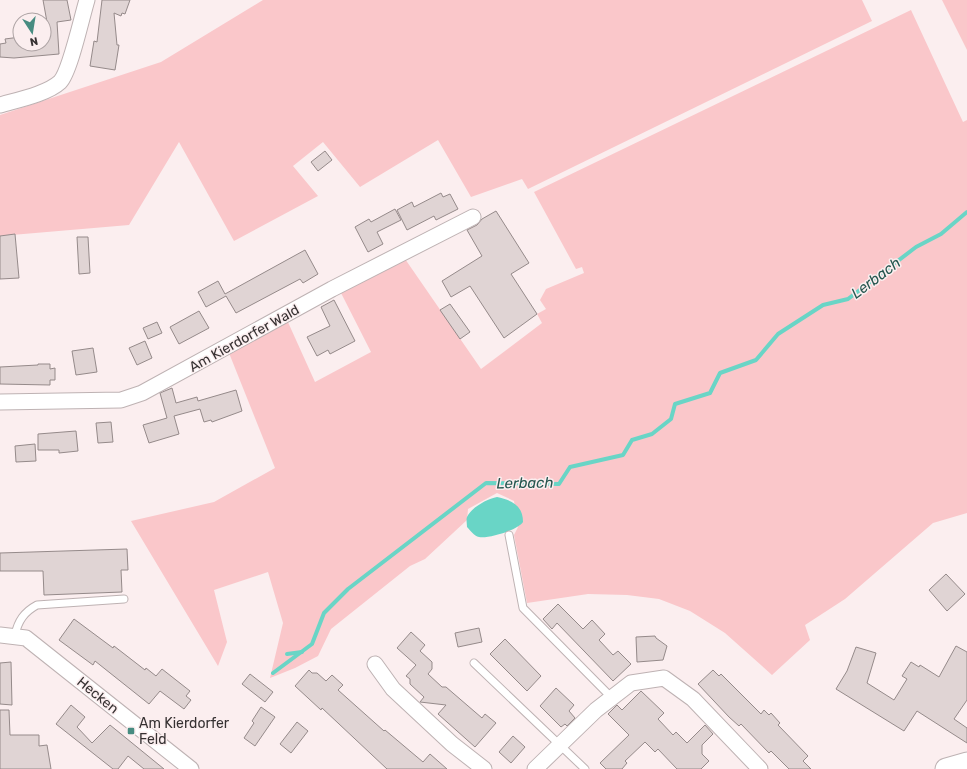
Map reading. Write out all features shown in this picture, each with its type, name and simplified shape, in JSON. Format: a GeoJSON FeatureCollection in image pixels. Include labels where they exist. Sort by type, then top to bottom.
{"type":"FeatureCollection","features":[{"type":"Feature","properties":{"kind":"main road"},"geometry":{"type":"LineString","coordinates":[[946,769],[967,763]]}},
{"type":"Feature","properties":{"kind":"street"},"geometry":{"type":"LineString","coordinates":[[0,105],[32,95],[60,81],[67,67],[87,0]]}},
{"type":"Feature","properties":{"kind":"street","name":"Am Kierdorfer Wald"},"geometry":{"type":"LineString","coordinates":[[0,402],[121,400],[142,394],[332,289],[473,217]]}},
{"type":"Feature","properties":{"kind":"street","name":"Hecken"},"geometry":{"type":"LineString","coordinates":[[0,635],[15,635],[26,638],[185,767]]}},
{"type":"Feature","properties":{"kind":"street"},"geometry":{"type":"LineString","coordinates":[[375,664],[393,689],[452,744],[484,769]]}},
{"type":"Feature","properties":{"kind":"street"},"geometry":{"type":"LineString","coordinates":[[534,769],[561,745],[596,710],[632,683],[664,678],[693,699],[760,769]]}},
{"type":"Feature","properties":{"kind":"lane"},"geometry":{"type":"LineString","coordinates":[[509,535],[523,608],[612,698]]}},
{"type":"Feature","properties":{"kind":"lane"},"geometry":{"type":"LineString","coordinates":[[15,635],[18,624],[27,610],[36,605],[124,598]]}},
{"type":"Feature","properties":{"kind":"lane"},"geometry":{"type":"LineString","coordinates":[[474,663],[585,769]]}},
{"type":"Feature","properties":{"kind":"shaded area"},"geometry":{"type":"Polygon","coordinates":[[[263,0],[862,0],[872,21],[528,189],[522,179],[471,197],[438,140],[360,187],[323,142],[293,166],[318,196],[234,241],[179,142],[129,225],[0,236],[0,115],[161,62],[263,0]]]}},
{"type":"Feature","properties":{"kind":"shaded area"},"geometry":{"type":"Polygon","coordinates":[[[942,0],[967,0],[967,50],[942,0]]]}},
{"type":"Feature","properties":{"kind":"shaded area"},"geometry":{"type":"Polygon","coordinates":[[[911,10],[963,122],[967,120],[967,513],[933,523],[845,599],[805,625],[810,640],[772,675],[725,633],[690,611],[659,599],[627,595],[588,594],[527,603],[514,535],[518,527],[514,501],[497,493],[468,509],[467,520],[425,559],[410,566],[331,629],[318,656],[295,668],[270,678],[283,623],[268,572],[214,590],[227,642],[218,666],[131,521],[214,502],[275,468],[229,353],[287,320],[315,382],[371,352],[340,291],[403,256],[481,369],[542,323],[537,314],[546,309],[540,300],[546,289],[584,273],[582,267],[576,269],[534,192],[911,10]]]}},
{"type":"Feature","properties":{"kind":"shaded area"},"geometry":{"type":"Polygon","coordinates":[[[497,497],[515,504],[521,511],[523,522],[515,528],[502,533],[489,537],[479,537],[467,527],[467,517],[472,510],[480,504],[497,497]]]}},
{"type":"Feature","properties":{"kind":"building"},"geometry":{"type":"Polygon","coordinates":[[[43,0],[67,0],[71,20],[57,22],[59,54],[14,58],[0,57],[0,44],[6,43],[5,39],[12,38],[12,52],[52,52],[52,12],[45,12],[43,0]]]}},
{"type":"Feature","properties":{"kind":"building"},"geometry":{"type":"Polygon","coordinates":[[[102,0],[130,0],[125,14],[122,13],[121,16],[114,13],[117,45],[119,45],[115,70],[90,66],[94,41],[97,42],[102,0]]]}},
{"type":"Feature","properties":{"kind":"building"},"geometry":{"type":"Polygon","coordinates":[[[325,151],[332,160],[318,171],[311,162],[325,151]]]}},
{"type":"Feature","properties":{"kind":"building"},"geometry":{"type":"Polygon","coordinates":[[[441,193],[443,197],[450,194],[458,209],[436,220],[434,216],[407,230],[397,210],[412,202],[414,207],[441,193]]]}},
{"type":"Feature","properties":{"kind":"building"},"geometry":{"type":"Polygon","coordinates":[[[395,209],[401,220],[377,232],[383,244],[368,252],[355,227],[369,219],[371,222],[395,209]]]}},
{"type":"Feature","properties":{"kind":"building"},"geometry":{"type":"Polygon","coordinates":[[[496,211],[529,263],[511,274],[537,314],[504,338],[470,286],[451,297],[442,281],[482,256],[467,230],[477,225],[482,219],[496,211]]]}},
{"type":"Feature","properties":{"kind":"building"},"geometry":{"type":"Polygon","coordinates":[[[15,234],[19,278],[0,279],[0,236],[15,234]]]}},
{"type":"Feature","properties":{"kind":"building"},"geometry":{"type":"Polygon","coordinates":[[[77,237],[88,237],[90,273],[79,274],[77,237]]]}},
{"type":"Feature","properties":{"kind":"building"},"geometry":{"type":"Polygon","coordinates":[[[305,250],[318,274],[303,283],[300,279],[236,313],[226,296],[206,307],[198,292],[218,281],[225,294],[305,250]]]}},
{"type":"Feature","properties":{"kind":"building"},"geometry":{"type":"Polygon","coordinates":[[[334,300],[355,341],[330,354],[328,350],[317,356],[307,337],[330,326],[321,307],[334,300]]]}},
{"type":"Feature","properties":{"kind":"building"},"geometry":{"type":"Polygon","coordinates":[[[450,304],[470,332],[460,339],[440,310],[450,304]]]}},
{"type":"Feature","properties":{"kind":"building"},"geometry":{"type":"Polygon","coordinates":[[[199,311],[209,328],[179,344],[170,327],[199,311]]]}},
{"type":"Feature","properties":{"kind":"building"},"geometry":{"type":"Polygon","coordinates":[[[157,322],[162,333],[148,339],[143,328],[157,322]]]}},
{"type":"Feature","properties":{"kind":"building"},"geometry":{"type":"Polygon","coordinates":[[[145,341],[152,358],[137,365],[129,348],[145,341]]]}},
{"type":"Feature","properties":{"kind":"building"},"geometry":{"type":"Polygon","coordinates":[[[93,348],[97,372],[76,375],[72,351],[93,348]]]}},
{"type":"Feature","properties":{"kind":"building"},"geometry":{"type":"Polygon","coordinates":[[[50,364],[50,369],[55,368],[55,380],[50,380],[50,385],[0,384],[0,367],[50,364]]]}},
{"type":"Feature","properties":{"kind":"building"},"geometry":{"type":"Polygon","coordinates":[[[172,388],[176,403],[197,397],[198,401],[236,390],[242,411],[212,422],[211,420],[204,422],[200,409],[174,416],[179,434],[149,443],[143,425],[167,418],[160,393],[172,388]]]}},
{"type":"Feature","properties":{"kind":"building"},"geometry":{"type":"Polygon","coordinates":[[[111,422],[113,442],[98,443],[96,423],[111,422]]]}},
{"type":"Feature","properties":{"kind":"building"},"geometry":{"type":"Polygon","coordinates":[[[76,431],[78,451],[59,453],[59,450],[38,450],[38,434],[76,431]]]}},
{"type":"Feature","properties":{"kind":"building"},"geometry":{"type":"Polygon","coordinates":[[[35,444],[36,461],[16,462],[15,446],[35,444]]]}},
{"type":"Feature","properties":{"kind":"building"},"geometry":{"type":"Polygon","coordinates":[[[127,549],[128,570],[121,570],[122,592],[44,595],[43,571],[0,571],[0,553],[127,549]]]}},
{"type":"Feature","properties":{"kind":"building"},"geometry":{"type":"Polygon","coordinates":[[[946,574],[965,594],[947,611],[929,590],[946,574]]]}},
{"type":"Feature","properties":{"kind":"building"},"geometry":{"type":"Polygon","coordinates":[[[558,604],[583,629],[592,620],[605,634],[599,640],[613,655],[618,651],[631,664],[613,681],[557,623],[552,629],[543,619],[558,604]]]}},
{"type":"Feature","properties":{"kind":"building"},"geometry":{"type":"Polygon","coordinates":[[[74,619],[113,648],[114,646],[145,670],[146,668],[156,676],[162,669],[190,691],[186,696],[191,700],[184,709],[160,691],[149,704],[95,661],[93,665],[59,640],[74,619]]]}},
{"type":"Feature","properties":{"kind":"building"},"geometry":{"type":"Polygon","coordinates":[[[479,628],[482,642],[458,647],[455,633],[479,628]]]}},
{"type":"Feature","properties":{"kind":"building"},"geometry":{"type":"Polygon","coordinates":[[[411,632],[425,645],[420,651],[432,662],[432,669],[428,674],[442,687],[446,687],[482,718],[485,714],[496,723],[475,747],[438,714],[446,705],[420,702],[424,697],[410,684],[410,679],[406,676],[416,665],[397,648],[411,632]]]}},
{"type":"Feature","properties":{"kind":"building"},"geometry":{"type":"Polygon","coordinates":[[[655,636],[667,646],[663,660],[637,662],[636,637],[655,636]]]}},
{"type":"Feature","properties":{"kind":"building"},"geometry":{"type":"Polygon","coordinates":[[[505,639],[541,676],[527,691],[490,654],[505,639]]]}},
{"type":"Feature","properties":{"kind":"building"},"geometry":{"type":"Polygon","coordinates":[[[956,646],[967,652],[967,700],[954,719],[967,728],[967,743],[917,711],[904,731],[836,689],[847,671],[856,647],[876,653],[867,683],[894,700],[907,679],[902,676],[911,662],[919,667],[920,665],[939,677],[956,646]]]}},
{"type":"Feature","properties":{"kind":"building"},"geometry":{"type":"Polygon","coordinates":[[[11,662],[12,705],[0,704],[0,663],[11,662]]]}},
{"type":"Feature","properties":{"kind":"building"},"geometry":{"type":"Polygon","coordinates":[[[309,670],[312,673],[317,673],[326,681],[332,675],[343,685],[338,690],[384,731],[385,730],[423,762],[430,754],[447,769],[387,769],[322,708],[321,710],[295,686],[309,670]]]}},
{"type":"Feature","properties":{"kind":"building"},"geometry":{"type":"Polygon","coordinates":[[[713,670],[719,676],[721,674],[761,714],[764,710],[769,715],[771,713],[780,723],[778,725],[808,756],[803,761],[811,769],[789,769],[771,751],[769,753],[741,724],[739,726],[729,717],[698,684],[713,670]]]}},
{"type":"Feature","properties":{"kind":"building"},"geometry":{"type":"Polygon","coordinates":[[[250,674],[273,692],[265,702],[242,684],[250,674]]]}},
{"type":"Feature","properties":{"kind":"building"},"geometry":{"type":"Polygon","coordinates":[[[556,688],[574,705],[569,711],[575,718],[567,726],[565,724],[561,727],[540,706],[556,688]]]}},
{"type":"Feature","properties":{"kind":"building"},"geometry":{"type":"Polygon","coordinates":[[[641,691],[664,713],[658,719],[673,735],[676,732],[687,743],[705,725],[713,734],[702,745],[702,754],[709,761],[701,769],[677,769],[658,749],[655,752],[645,742],[625,761],[627,763],[622,769],[606,769],[600,763],[629,735],[608,714],[617,705],[622,710],[641,691]]]}},
{"type":"Feature","properties":{"kind":"building"},"geometry":{"type":"Polygon","coordinates":[[[71,705],[85,717],[77,727],[92,743],[110,725],[164,769],[144,769],[128,756],[118,769],[113,769],[56,724],[71,705]]]}},
{"type":"Feature","properties":{"kind":"building"},"geometry":{"type":"Polygon","coordinates":[[[261,707],[275,717],[255,746],[244,738],[254,723],[252,721],[261,707]]]}},
{"type":"Feature","properties":{"kind":"building"},"geometry":{"type":"Polygon","coordinates":[[[0,710],[9,710],[10,735],[39,735],[39,746],[47,745],[51,769],[0,769],[0,710]]]}},
{"type":"Feature","properties":{"kind":"building"},"geometry":{"type":"Polygon","coordinates":[[[297,722],[308,731],[291,753],[280,744],[297,722]]]}},
{"type":"Feature","properties":{"kind":"building"},"geometry":{"type":"Polygon","coordinates":[[[513,736],[525,747],[511,763],[499,752],[513,736]]]}},
{"type":"Feature","properties":{"kind":"waterway","name":"Lerbach"},"geometry":{"type":"LineString","coordinates":[[273,673],[312,644],[324,613],[348,589],[486,483],[559,484],[570,467],[623,455],[632,440],[652,434],[671,419],[675,404],[710,393],[720,373],[756,360],[778,334],[823,305],[848,299],[916,247],[941,234],[967,212]]}},
{"type":"Feature","properties":{"kind":"waterway","name":"Lerbach"},"geometry":{"type":"LineString","coordinates":[[287,654],[302,652]]}},
{"type":"Feature","properties":{"kind":"place","name":"Am Kierdorfer Feld"},"geometry":{"type":"Point","coordinates":[131,731]}}]}
